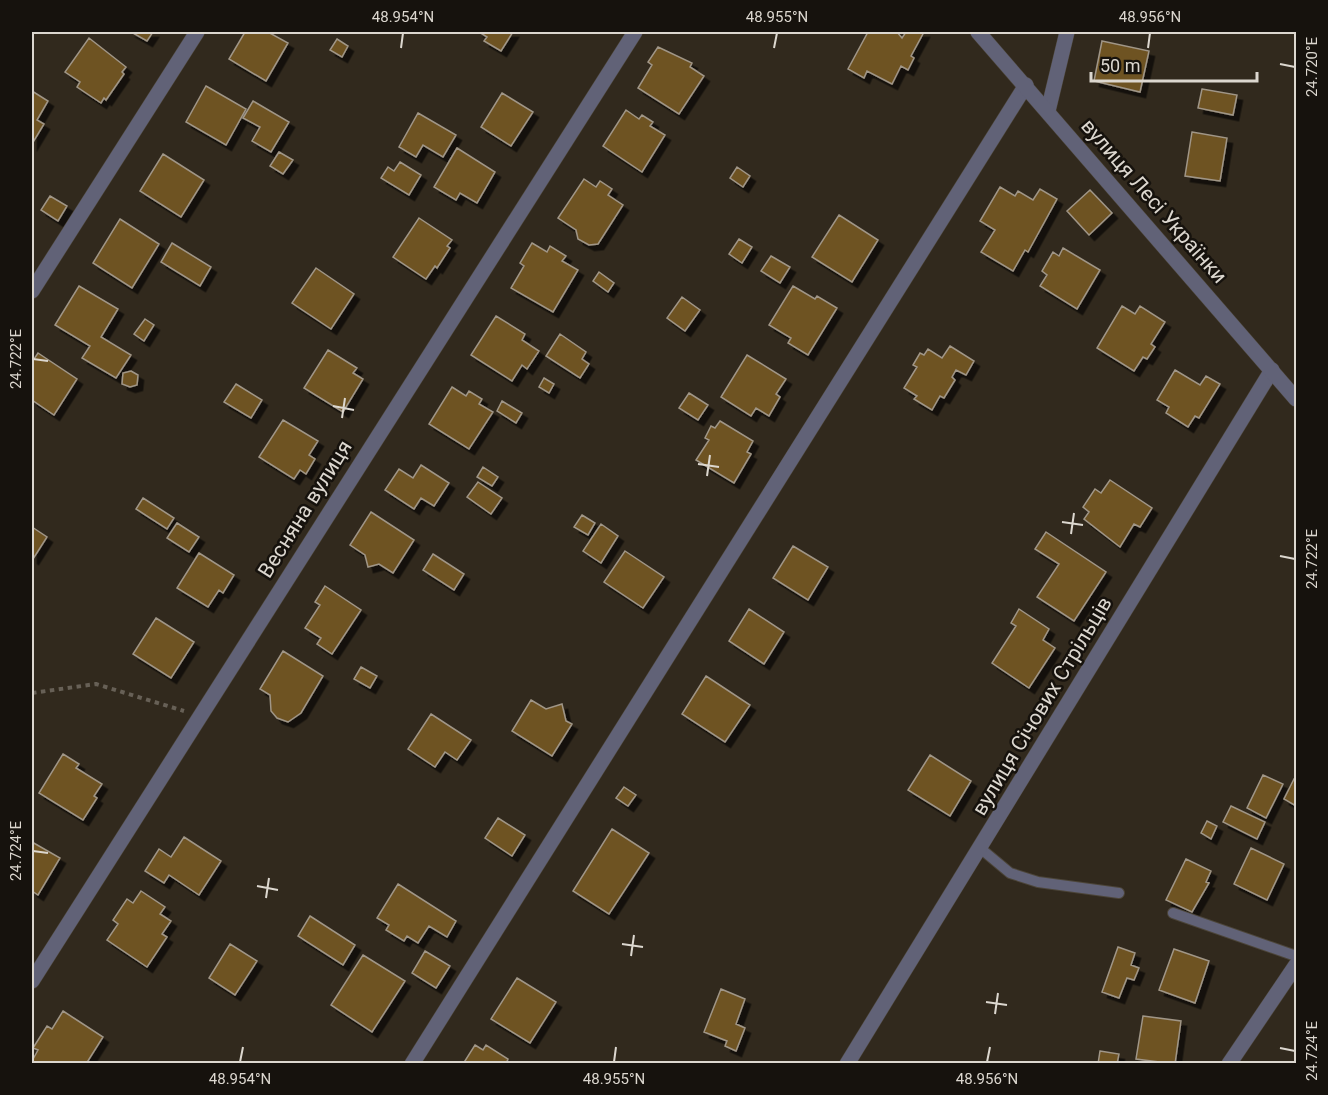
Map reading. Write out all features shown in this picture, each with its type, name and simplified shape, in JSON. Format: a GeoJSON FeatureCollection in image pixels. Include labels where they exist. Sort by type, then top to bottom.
{"type":"FeatureCollection","features":[{"type":"Feature","properties":{"kind":"street"},"geometry":{"type":"LineString","coordinates":[[32,291],[197,32]]}},
{"type":"Feature","properties":{"kind":"street","name":"Весняна вулиця"},"geometry":{"type":"LineString","coordinates":[[32,981],[635,32]]}},
{"type":"Feature","properties":{"kind":"street","name":"вулиця Лесі Українки"},"geometry":{"type":"LineString","coordinates":[[978,32],[1296,399]]}},
{"type":"Feature","properties":{"kind":"street"},"geometry":{"type":"LineString","coordinates":[[1048,111],[1067,32]]}},
{"type":"Feature","properties":{"kind":"street"},"geometry":{"type":"LineString","coordinates":[[412,1064],[1026,85]]}},
{"type":"Feature","properties":{"kind":"street","name":"вулиця Січових Стрільців"},"geometry":{"type":"LineString","coordinates":[[847,1064],[1272,370]]}},
{"type":"Feature","properties":{"kind":"street"},"geometry":{"type":"LineString","coordinates":[[1229,1064],[1296,965]]}},
{"type":"Feature","properties":{"kind":"lane"},"geometry":{"type":"LineString","coordinates":[[980,848],[1010,873],[1038,882],[1119,893]]}},
{"type":"Feature","properties":{"kind":"lane"},"geometry":{"type":"LineString","coordinates":[[1173,913],[1296,956]]}},
{"type":"Feature","properties":{"kind":"path"},"geometry":{"type":"LineString","coordinates":[[32,693],[96,684],[199,716]]}},
{"type":"Feature","properties":{"kind":"building"},"geometry":{"type":"Polygon","coordinates":[[[131,32],[153,32],[147,41],[131,32]]]}},
{"type":"Feature","properties":{"kind":"building"},"geometry":{"type":"Polygon","coordinates":[[[245,32],[268,32],[288,43],[266,81],[229,59],[245,32]]]}},
{"type":"Feature","properties":{"kind":"building"},"geometry":{"type":"Polygon","coordinates":[[[479,32],[513,32],[501,51],[484,41],[487,37],[479,32]]]}},
{"type":"Feature","properties":{"kind":"building"},"geometry":{"type":"Polygon","coordinates":[[[868,32],[897,32],[902,38],[906,32],[924,32],[911,56],[914,58],[908,70],[901,66],[892,84],[867,71],[864,78],[848,69],[868,32]]]}},
{"type":"Feature","properties":{"kind":"building"},"geometry":{"type":"Polygon","coordinates":[[[89,38],[126,67],[122,72],[124,74],[106,100],[104,98],[101,103],[77,87],[80,82],[65,72],[89,38]]]}},
{"type":"Feature","properties":{"kind":"building"},"geometry":{"type":"Polygon","coordinates":[[[337,39],[348,46],[342,57],[330,50],[337,39]]]}},
{"type":"Feature","properties":{"kind":"building"},"geometry":{"type":"Polygon","coordinates":[[[1102,41],[1149,51],[1140,92],[1094,81],[1102,41]]]}},
{"type":"Feature","properties":{"kind":"building"},"geometry":{"type":"Polygon","coordinates":[[[658,47],[692,63],[690,67],[704,76],[679,114],[638,88],[652,65],[648,62],[658,47]]]}},
{"type":"Feature","properties":{"kind":"building"},"geometry":{"type":"Polygon","coordinates":[[[206,86],[246,109],[226,145],[186,122],[206,86]]]}},
{"type":"Feature","properties":{"kind":"building"},"geometry":{"type":"Polygon","coordinates":[[[1202,89],[1237,95],[1233,115],[1198,108],[1202,89]]]}},
{"type":"Feature","properties":{"kind":"building"},"geometry":{"type":"Polygon","coordinates":[[[32,91],[48,101],[37,120],[44,124],[32,144],[32,91]]]}},
{"type":"Feature","properties":{"kind":"building"},"geometry":{"type":"Polygon","coordinates":[[[502,93],[533,112],[511,146],[481,127],[502,93]]]}},
{"type":"Feature","properties":{"kind":"building"},"geometry":{"type":"Polygon","coordinates":[[[253,101],[289,122],[271,152],[252,141],[260,127],[243,118],[253,101]]]}},
{"type":"Feature","properties":{"kind":"building"},"geometry":{"type":"Polygon","coordinates":[[[626,110],[639,119],[642,115],[653,122],[650,126],[665,135],[642,172],[603,146],[626,110]]]}},
{"type":"Feature","properties":{"kind":"building"},"geometry":{"type":"Polygon","coordinates":[[[418,113],[456,135],[443,157],[423,145],[416,157],[399,147],[418,113]]]}},
{"type":"Feature","properties":{"kind":"building"},"geometry":{"type":"Polygon","coordinates":[[[1192,132],[1227,138],[1220,181],[1185,176],[1192,132]]]}},
{"type":"Feature","properties":{"kind":"building"},"geometry":{"type":"Polygon","coordinates":[[[457,148],[495,172],[477,203],[460,193],[456,200],[434,187],[457,148]]]}},
{"type":"Feature","properties":{"kind":"building"},"geometry":{"type":"Polygon","coordinates":[[[279,152],[293,160],[283,174],[270,166],[279,152]]]}},
{"type":"Feature","properties":{"kind":"building"},"geometry":{"type":"Polygon","coordinates":[[[163,154],[204,180],[181,217],[140,191],[163,154]]]}},
{"type":"Feature","properties":{"kind":"building"},"geometry":{"type":"Polygon","coordinates":[[[400,162],[421,175],[409,195],[381,178],[388,167],[394,171],[400,162]]]}},
{"type":"Feature","properties":{"kind":"building"},"geometry":{"type":"Polygon","coordinates":[[[737,167],[750,176],[743,187],[730,178],[737,167]]]}},
{"type":"Feature","properties":{"kind":"building"},"geometry":{"type":"Polygon","coordinates":[[[584,179],[596,187],[600,181],[612,189],[608,195],[623,205],[598,244],[589,245],[578,239],[576,230],[558,218],[584,179]]]}},
{"type":"Feature","properties":{"kind":"building"},"geometry":{"type":"Polygon","coordinates":[[[1000,187],[1015,196],[1018,191],[1033,200],[1040,189],[1057,199],[1028,252],[1025,250],[1013,271],[981,252],[995,230],[980,221],[1000,187]]]}},
{"type":"Feature","properties":{"kind":"building"},"geometry":{"type":"Polygon","coordinates":[[[1090,190],[1112,213],[1089,235],[1067,211],[1090,190]]]}},
{"type":"Feature","properties":{"kind":"building"},"geometry":{"type":"Polygon","coordinates":[[[50,196],[67,206],[58,221],[41,210],[50,196]]]}},
{"type":"Feature","properties":{"kind":"building"},"geometry":{"type":"Polygon","coordinates":[[[839,215],[878,240],[852,282],[812,257],[839,215]]]}},
{"type":"Feature","properties":{"kind":"building"},"geometry":{"type":"Polygon","coordinates":[[[419,218],[452,240],[447,246],[450,248],[437,268],[435,266],[426,279],[393,257],[419,218]]]}},
{"type":"Feature","properties":{"kind":"building"},"geometry":{"type":"Polygon","coordinates":[[[120,219],[159,244],[132,288],[93,263],[120,219]]]}},
{"type":"Feature","properties":{"kind":"building"},"geometry":{"type":"Polygon","coordinates":[[[739,239],[752,247],[742,263],[729,254],[739,239]]]}},
{"type":"Feature","properties":{"kind":"building"},"geometry":{"type":"Polygon","coordinates":[[[172,243],[211,267],[200,286],[161,262],[172,243]]]}},
{"type":"Feature","properties":{"kind":"building"},"geometry":{"type":"Polygon","coordinates":[[[532,243],[547,252],[550,246],[566,256],[562,261],[578,270],[553,312],[511,288],[524,266],[520,263],[532,243]]]}},
{"type":"Feature","properties":{"kind":"building"},"geometry":{"type":"Polygon","coordinates":[[[1063,248],[1100,270],[1077,309],[1040,286],[1047,275],[1042,271],[1053,252],[1059,256],[1063,248]]]}},
{"type":"Feature","properties":{"kind":"building"},"geometry":{"type":"Polygon","coordinates":[[[771,256],[790,267],[780,283],[761,271],[771,256]]]}},
{"type":"Feature","properties":{"kind":"building"},"geometry":{"type":"Polygon","coordinates":[[[316,268],[354,294],[331,329],[292,303],[316,268]]]}},
{"type":"Feature","properties":{"kind":"building"},"geometry":{"type":"Polygon","coordinates":[[[599,272],[614,283],[608,292],[593,281],[599,272]]]}},
{"type":"Feature","properties":{"kind":"building"},"geometry":{"type":"Polygon","coordinates":[[[79,286],[118,309],[101,337],[131,355],[116,378],[82,358],[90,346],[55,325],[79,286]]]}},
{"type":"Feature","properties":{"kind":"building"},"geometry":{"type":"Polygon","coordinates":[[[793,286],[837,308],[808,355],[788,343],[791,338],[769,325],[793,286]]]}},
{"type":"Feature","properties":{"kind":"building"},"geometry":{"type":"Polygon","coordinates":[[[682,297],[700,310],[685,331],[667,318],[682,297]]]}},
{"type":"Feature","properties":{"kind":"building"},"geometry":{"type":"Polygon","coordinates":[[[1122,306],[1135,314],[1140,306],[1165,322],[1151,344],[1155,347],[1147,359],[1143,357],[1134,371],[1097,348],[1122,306]]]}},
{"type":"Feature","properties":{"kind":"building"},"geometry":{"type":"Polygon","coordinates":[[[496,316],[525,334],[522,340],[539,351],[527,369],[522,365],[512,381],[471,355],[496,316]]]}},
{"type":"Feature","properties":{"kind":"building"},"geometry":{"type":"Polygon","coordinates":[[[145,319],[154,325],[144,341],[134,334],[145,319]]]}},
{"type":"Feature","properties":{"kind":"building"},"geometry":{"type":"Polygon","coordinates":[[[560,334],[586,352],[582,359],[589,364],[580,378],[546,356],[560,334]]]}},
{"type":"Feature","properties":{"kind":"building"},"geometry":{"type":"Polygon","coordinates":[[[950,346],[974,361],[966,375],[956,370],[952,377],[955,380],[944,398],[940,396],[932,410],[914,399],[917,396],[904,388],[917,367],[913,365],[920,353],[924,355],[928,349],[942,358],[950,346]]]}},
{"type":"Feature","properties":{"kind":"building"},"geometry":{"type":"Polygon","coordinates":[[[328,350],[357,368],[353,373],[363,379],[343,412],[304,388],[328,350]]]}},
{"type":"Feature","properties":{"kind":"building"},"geometry":{"type":"Polygon","coordinates":[[[38,353],[77,379],[54,415],[32,400],[32,362],[38,353]]]}},
{"type":"Feature","properties":{"kind":"building"},"geometry":{"type":"Polygon","coordinates":[[[747,355],[786,379],[776,394],[780,397],[769,416],[756,408],[751,416],[721,397],[747,355]]]}},
{"type":"Feature","properties":{"kind":"building"},"geometry":{"type":"Polygon","coordinates":[[[1175,370],[1200,385],[1206,376],[1220,384],[1199,418],[1195,416],[1188,427],[1166,413],[1169,407],[1157,400],[1175,370]]]}},
{"type":"Feature","properties":{"kind":"building"},"geometry":{"type":"Polygon","coordinates":[[[131,371],[138,375],[137,385],[130,387],[122,384],[123,373],[131,371]]]}},
{"type":"Feature","properties":{"kind":"building"},"geometry":{"type":"Polygon","coordinates":[[[544,378],[554,384],[549,393],[539,387],[544,378]]]}},
{"type":"Feature","properties":{"kind":"building"},"geometry":{"type":"Polygon","coordinates":[[[236,384],[262,400],[251,418],[224,402],[236,384]]]}},
{"type":"Feature","properties":{"kind":"building"},"geometry":{"type":"Polygon","coordinates":[[[452,387],[466,396],[469,391],[482,399],[479,404],[493,412],[469,449],[429,424],[452,387]]]}},
{"type":"Feature","properties":{"kind":"building"},"geometry":{"type":"Polygon","coordinates":[[[689,393],[708,405],[698,420],[679,408],[689,393]]]}},
{"type":"Feature","properties":{"kind":"building"},"geometry":{"type":"Polygon","coordinates":[[[502,401],[522,413],[516,423],[497,411],[502,401]]]}},
{"type":"Feature","properties":{"kind":"building"},"geometry":{"type":"Polygon","coordinates":[[[283,420],[318,441],[309,455],[315,459],[306,474],[300,470],[294,479],[259,457],[283,420]]]}},
{"type":"Feature","properties":{"kind":"building"},"geometry":{"type":"Polygon","coordinates":[[[720,421],[753,441],[747,452],[751,454],[734,483],[696,460],[709,440],[705,438],[711,426],[715,428],[720,421]]]}},
{"type":"Feature","properties":{"kind":"building"},"geometry":{"type":"Polygon","coordinates":[[[421,465],[449,483],[434,506],[421,498],[414,509],[385,490],[399,469],[413,478],[421,465]]]}},
{"type":"Feature","properties":{"kind":"building"},"geometry":{"type":"Polygon","coordinates":[[[483,467],[498,477],[492,486],[477,477],[483,467]]]}},
{"type":"Feature","properties":{"kind":"building"},"geometry":{"type":"Polygon","coordinates":[[[1110,480],[1152,508],[1140,527],[1134,524],[1120,547],[1084,519],[1089,512],[1083,507],[1095,489],[1101,493],[1110,480]]]}},
{"type":"Feature","properties":{"kind":"building"},"geometry":{"type":"Polygon","coordinates":[[[478,482],[502,498],[491,514],[467,497],[478,482]]]}},
{"type":"Feature","properties":{"kind":"building"},"geometry":{"type":"Polygon","coordinates":[[[143,498],[174,518],[167,529],[136,509],[143,498]]]}},
{"type":"Feature","properties":{"kind":"building"},"geometry":{"type":"Polygon","coordinates":[[[371,512],[414,540],[393,573],[379,564],[368,567],[365,555],[350,545],[371,512]]]}},
{"type":"Feature","properties":{"kind":"building"},"geometry":{"type":"Polygon","coordinates":[[[582,515],[595,523],[588,535],[574,527],[582,515]]]}},
{"type":"Feature","properties":{"kind":"building"},"geometry":{"type":"Polygon","coordinates":[[[177,523],[199,537],[189,552],[167,538],[177,523]]]}},
{"type":"Feature","properties":{"kind":"building"},"geometry":{"type":"Polygon","coordinates":[[[601,524],[618,536],[601,563],[583,551],[601,524]]]}},
{"type":"Feature","properties":{"kind":"building"},"geometry":{"type":"Polygon","coordinates":[[[32,527],[47,537],[33,559],[32,558],[32,527]]]}},
{"type":"Feature","properties":{"kind":"building"},"geometry":{"type":"Polygon","coordinates":[[[1046,532],[1106,572],[1074,621],[1037,597],[1059,564],[1035,549],[1046,532]]]}},
{"type":"Feature","properties":{"kind":"building"},"geometry":{"type":"Polygon","coordinates":[[[793,546],[828,567],[808,600],[773,578],[793,546]]]}},
{"type":"Feature","properties":{"kind":"building"},"geometry":{"type":"Polygon","coordinates":[[[625,551],[664,577],[643,608],[604,582],[625,551]]]}},
{"type":"Feature","properties":{"kind":"building"},"geometry":{"type":"Polygon","coordinates":[[[199,553],[234,575],[223,593],[219,590],[208,607],[177,588],[199,553]]]}},
{"type":"Feature","properties":{"kind":"building"},"geometry":{"type":"Polygon","coordinates":[[[433,554],[464,574],[454,590],[423,570],[433,554]]]}},
{"type":"Feature","properties":{"kind":"building"},"geometry":{"type":"Polygon","coordinates":[[[325,586],[361,610],[332,654],[317,644],[321,638],[305,628],[320,605],[315,602],[325,586]]]}},
{"type":"Feature","properties":{"kind":"building"},"geometry":{"type":"Polygon","coordinates":[[[749,609],[784,632],[764,664],[729,641],[749,609]]]}},
{"type":"Feature","properties":{"kind":"building"},"geometry":{"type":"Polygon","coordinates":[[[1019,609],[1049,629],[1043,640],[1055,648],[1029,688],[992,663],[1016,626],[1011,623],[1019,609]]]}},
{"type":"Feature","properties":{"kind":"building"},"geometry":{"type":"Polygon","coordinates":[[[156,618],[194,642],[171,678],[133,654],[156,618]]]}},
{"type":"Feature","properties":{"kind":"building"},"geometry":{"type":"Polygon","coordinates":[[[283,651],[323,676],[301,713],[288,722],[277,718],[271,711],[270,695],[260,689],[283,651]]]}},
{"type":"Feature","properties":{"kind":"building"},"geometry":{"type":"Polygon","coordinates":[[[361,667],[377,676],[370,688],[354,679],[361,667]]]}},
{"type":"Feature","properties":{"kind":"building"},"geometry":{"type":"Polygon","coordinates":[[[706,676],[750,705],[725,742],[682,714],[706,676]]]}},
{"type":"Feature","properties":{"kind":"building"},"geometry":{"type":"Polygon","coordinates":[[[531,700],[546,709],[562,704],[566,721],[572,724],[552,756],[512,731],[531,700]]]}},
{"type":"Feature","properties":{"kind":"building"},"geometry":{"type":"Polygon","coordinates":[[[431,714],[471,740],[457,760],[445,752],[435,767],[408,749],[431,714]]]}},
{"type":"Feature","properties":{"kind":"building"},"geometry":{"type":"Polygon","coordinates":[[[63,754],[79,764],[76,768],[102,784],[94,796],[97,798],[83,820],[39,793],[63,754]]]}},
{"type":"Feature","properties":{"kind":"building"},"geometry":{"type":"Polygon","coordinates":[[[930,755],[971,781],[950,816],[908,790],[930,755]]]}},
{"type":"Feature","properties":{"kind":"building"},"geometry":{"type":"Polygon","coordinates":[[[1263,775],[1283,784],[1266,818],[1247,808],[1263,775]]]}},
{"type":"Feature","properties":{"kind":"building"},"geometry":{"type":"Polygon","coordinates":[[[1294,779],[1296,780],[1296,806],[1284,799],[1294,779]]]}},
{"type":"Feature","properties":{"kind":"building"},"geometry":{"type":"Polygon","coordinates":[[[624,787],[636,795],[628,806],[616,798],[624,787]]]}},
{"type":"Feature","properties":{"kind":"building"},"geometry":{"type":"Polygon","coordinates":[[[1231,806],[1265,822],[1257,839],[1223,822],[1231,806]]]}},
{"type":"Feature","properties":{"kind":"building"},"geometry":{"type":"Polygon","coordinates":[[[498,818],[525,835],[512,856],[485,838],[498,818]]]}},
{"type":"Feature","properties":{"kind":"building"},"geometry":{"type":"Polygon","coordinates":[[[1207,821],[1217,826],[1211,839],[1201,833],[1207,821]]]}},
{"type":"Feature","properties":{"kind":"building"},"geometry":{"type":"Polygon","coordinates":[[[612,829],[649,853],[609,914],[573,891],[612,829]]]}},
{"type":"Feature","properties":{"kind":"building"},"geometry":{"type":"Polygon","coordinates":[[[184,837],[221,861],[199,895],[169,875],[164,883],[145,871],[159,849],[171,857],[184,837]]]}},
{"type":"Feature","properties":{"kind":"building"},"geometry":{"type":"Polygon","coordinates":[[[32,842],[60,858],[38,895],[32,891],[32,842]]]}},
{"type":"Feature","properties":{"kind":"building"},"geometry":{"type":"Polygon","coordinates":[[[1251,848],[1284,864],[1267,900],[1234,884],[1251,848]]]}},
{"type":"Feature","properties":{"kind":"building"},"geometry":{"type":"Polygon","coordinates":[[[1186,859],[1211,871],[1206,882],[1209,883],[1192,912],[1166,900],[1186,859]]]}},
{"type":"Feature","properties":{"kind":"building"},"geometry":{"type":"Polygon","coordinates":[[[398,884],[456,921],[447,937],[429,926],[418,943],[407,936],[404,941],[386,930],[389,925],[377,918],[398,884]]]}},
{"type":"Feature","properties":{"kind":"building"},"geometry":{"type":"Polygon","coordinates":[[[141,891],[165,907],[160,914],[171,921],[162,934],[167,937],[147,967],[107,940],[118,924],[113,920],[127,899],[133,903],[141,891]]]}},
{"type":"Feature","properties":{"kind":"building"},"geometry":{"type":"Polygon","coordinates":[[[310,916],[355,945],[343,965],[298,936],[310,916]]]}},
{"type":"Feature","properties":{"kind":"building"},"geometry":{"type":"Polygon","coordinates":[[[230,944],[257,961],[235,995],[209,978],[230,944]]]}},
{"type":"Feature","properties":{"kind":"building"},"geometry":{"type":"Polygon","coordinates":[[[1118,947],[1135,953],[1131,965],[1139,968],[1134,980],[1127,978],[1119,998],[1102,992],[1118,947]]]}},
{"type":"Feature","properties":{"kind":"building"},"geometry":{"type":"Polygon","coordinates":[[[1174,949],[1209,961],[1195,1003],[1159,990],[1174,949]]]}},
{"type":"Feature","properties":{"kind":"building"},"geometry":{"type":"Polygon","coordinates":[[[425,951],[450,966],[436,988],[412,973],[425,951]]]}},
{"type":"Feature","properties":{"kind":"building"},"geometry":{"type":"Polygon","coordinates":[[[363,955],[405,981],[372,1032],[331,1005],[363,955]]]}},
{"type":"Feature","properties":{"kind":"building"},"geometry":{"type":"Polygon","coordinates":[[[517,978],[556,1002],[530,1043],[491,1019],[517,978]]]}},
{"type":"Feature","properties":{"kind":"building"},"geometry":{"type":"Polygon","coordinates":[[[721,989],[745,999],[736,1024],[745,1028],[736,1051],[725,1046],[727,1041],[704,1032],[721,989]]]}},
{"type":"Feature","properties":{"kind":"building"},"geometry":{"type":"Polygon","coordinates":[[[63,1011],[103,1037],[86,1064],[35,1064],[32,1061],[38,1050],[33,1048],[47,1026],[52,1029],[63,1011]]]}},
{"type":"Feature","properties":{"kind":"building"},"geometry":{"type":"Polygon","coordinates":[[[1143,1016],[1181,1021],[1175,1064],[1136,1059],[1143,1016]]]}},
{"type":"Feature","properties":{"kind":"building"},"geometry":{"type":"Polygon","coordinates":[[[475,1045],[483,1050],[486,1045],[508,1059],[506,1064],[463,1064],[475,1045]]]}},
{"type":"Feature","properties":{"kind":"building"},"geometry":{"type":"Polygon","coordinates":[[[1100,1051],[1119,1054],[1117,1064],[1098,1064],[1100,1051]]]}}]}
